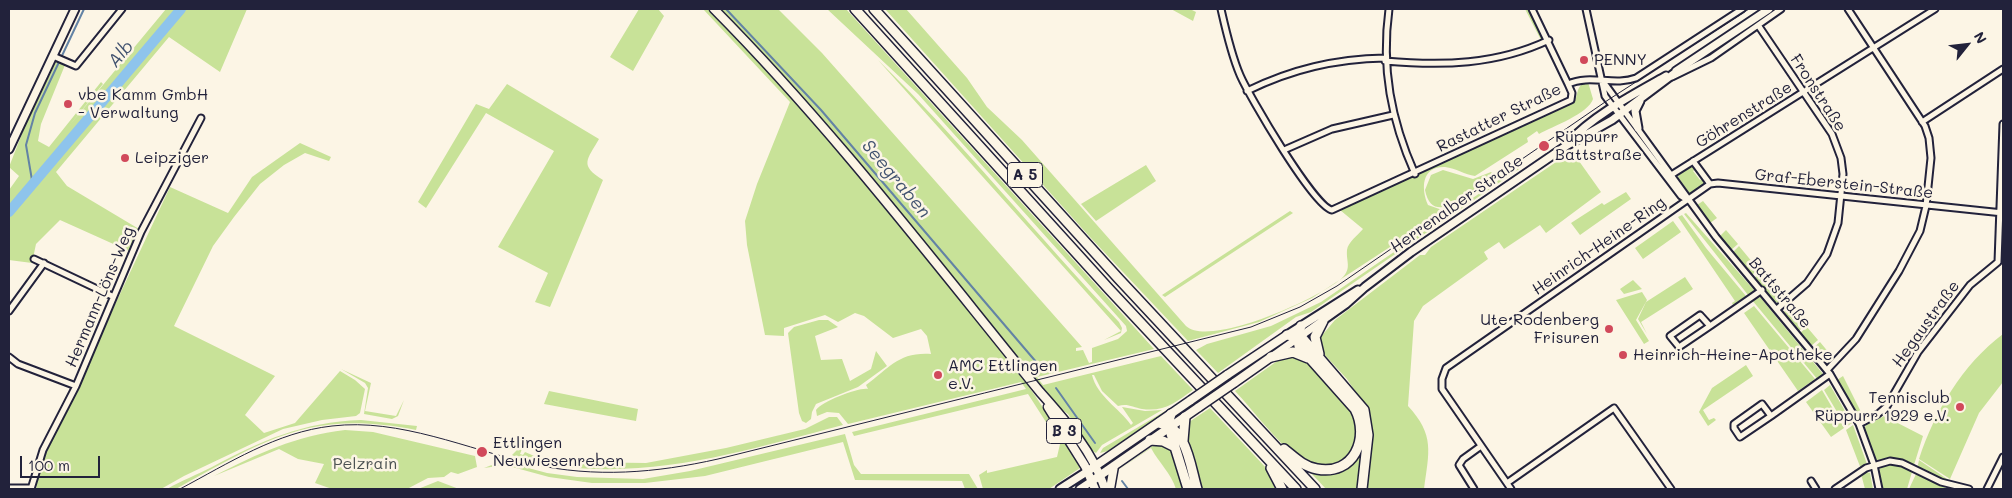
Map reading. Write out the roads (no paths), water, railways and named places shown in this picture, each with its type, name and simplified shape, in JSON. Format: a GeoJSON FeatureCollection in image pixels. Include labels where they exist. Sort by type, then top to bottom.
{"type":"FeatureCollection","features":[{"type":"Feature","properties":{"kind":"highway","name":"A 5"},"geometry":{"type":"LineString","coordinates":[[855,9],[1109,289],[1296,489]]}},
{"type":"Feature","properties":{"kind":"highway","name":"A 5"},"geometry":{"type":"LineString","coordinates":[[874,9],[1118,278],[1316,489]]}},
{"type":"Feature","properties":{"kind":"highway"},"geometry":{"type":"LineString","coordinates":[[1323,321],[1316,331],[1316,337],[1317,347],[1323,361]]}},
{"type":"Feature","properties":{"kind":"highway"},"geometry":{"type":"LineString","coordinates":[[1262,432],[1298,460],[1315,469],[1335,468],[1354,455],[1362,433],[1359,417],[1348,399],[1299,346],[1298,337],[1301,326]]}},
{"type":"Feature","properties":{"kind":"highway"},"geometry":{"type":"LineString","coordinates":[[1287,335],[1298,337],[1323,361],[1361,406],[1366,415],[1368,442],[1362,489]]}},
{"type":"Feature","properties":{"kind":"highway"},"geometry":{"type":"LineString","coordinates":[[1272,358],[1293,352],[1312,361]]}},
{"type":"Feature","properties":{"kind":"highway"},"geometry":{"type":"LineString","coordinates":[[1171,414],[1169,426],[1197,489]]}},
{"type":"Feature","properties":{"kind":"highway"},"geometry":{"type":"LineString","coordinates":[[1185,417],[1179,445],[1188,489]]}},
{"type":"Feature","properties":{"kind":"highway"},"geometry":{"type":"LineString","coordinates":[[1158,422],[1169,426]]}},
{"type":"Feature","properties":{"kind":"highway"},"geometry":{"type":"LineString","coordinates":[[1150,440],[1179,445]]}},
{"type":"Feature","properties":{"kind":"highway"},"geometry":{"type":"LineString","coordinates":[[1253,443],[1276,476],[1282,489]]}},
{"type":"Feature","properties":{"kind":"main road"},"geometry":{"type":"LineString","coordinates":[[9,149],[55,57],[75,9]]}},
{"type":"Feature","properties":{"kind":"main road","name":"B 3"},"geometry":{"type":"LineString","coordinates":[[714,9],[775,71],[841,148],[1070,427],[1095,466],[1105,489]]}},
{"type":"Feature","properties":{"kind":"main road","name":"Herrenalber Straße"},"geometry":{"type":"LineString","coordinates":[[1092,481],[1169,426],[1272,358],[1298,337],[1346,304],[1411,252],[1566,146],[1577,133],[1620,109],[1769,9]]}},
{"type":"Feature","properties":{"kind":"main road","name":"Herrenalber Straße"},"geometry":{"type":"LineString","coordinates":[[1620,109],[1640,100],[1680,69]]}},
{"type":"Feature","properties":{"kind":"main road"},"geometry":{"type":"LineString","coordinates":[[1638,128],[1635,111],[1640,100]]}},
{"type":"Feature","properties":{"kind":"main road","name":"Herrenalber Straße"},"geometry":{"type":"LineString","coordinates":[[1088,471],[1287,335],[1365,287]]}},
{"type":"Feature","properties":{"kind":"main road","name":"B 3"},"geometry":{"type":"LineString","coordinates":[[1040,392],[1088,471],[1095,489]]}},
{"type":"Feature","properties":{"kind":"main road","name":"B 3"},"geometry":{"type":"LineString","coordinates":[[1087,452],[1100,456],[1111,455]]}},
{"type":"Feature","properties":{"kind":"main road"},"geometry":{"type":"LineString","coordinates":[[1110,489],[1114,466]]}},
{"type":"Feature","properties":{"kind":"main road"},"geometry":{"type":"LineString","coordinates":[[1060,489],[1088,471]]}},
{"type":"Feature","properties":{"kind":"main road"},"geometry":{"type":"LineString","coordinates":[[1080,489],[1092,481]]}},
{"type":"Feature","properties":{"kind":"street"},"geometry":{"type":"LineString","coordinates":[[55,57],[76,66],[122,9]]}},
{"type":"Feature","properties":{"kind":"street"},"geometry":{"type":"LineString","coordinates":[[1221,9],[1232,52],[1247,91],[1284,150],[1332,129],[1392,115]]}},
{"type":"Feature","properties":{"kind":"street"},"geometry":{"type":"LineString","coordinates":[[1389,9],[1385,59],[1392,115],[1414,174]]}},
{"type":"Feature","properties":{"kind":"street"},"geometry":{"type":"LineString","coordinates":[[1532,9],[1549,40],[1568,84]]}},
{"type":"Feature","properties":{"kind":"street"},"geometry":{"type":"LineString","coordinates":[[1586,9],[1603,90],[1620,109]]}},
{"type":"Feature","properties":{"kind":"street","name":"Rastatter Straße"},"geometry":{"type":"LineString","coordinates":[[1284,150],[1320,202],[1328,209],[1336,208],[1414,174],[1571,100],[1572,93],[1568,84],[1584,79],[1626,80],[1636,78],[1742,9]]}},
{"type":"Feature","properties":{"kind":"street"},"geometry":{"type":"LineString","coordinates":[[1671,77],[1686,72],[1711,58],[1781,9]]}},
{"type":"Feature","properties":{"kind":"street"},"geometry":{"type":"LineString","coordinates":[[1771,416],[1762,404],[1734,424],[1734,428],[1740,437],[1771,416],[1828,372],[1853,343],[1899,271],[1915,242],[1926,206],[1931,150],[1929,138],[1922,122],[1848,9]]}},
{"type":"Feature","properties":{"kind":"street"},"geometry":{"type":"LineString","coordinates":[[1923,9],[1927,14]]}},
{"type":"Feature","properties":{"kind":"street","name":"Göhrenstraße"},"geometry":{"type":"LineString","coordinates":[[1670,176],[1935,9]]}},
{"type":"Feature","properties":{"kind":"street","name":"Fronstraße"},"geometry":{"type":"LineString","coordinates":[[1758,25],[1832,134],[1843,166],[1842,196],[1836,231],[1823,261],[1800,290],[1778,309]]}},
{"type":"Feature","properties":{"kind":"street"},"geometry":{"type":"LineString","coordinates":[[1247,91],[1279,76],[1316,65],[1354,59],[1385,59],[1429,64],[1490,60],[1516,54],[1549,40]]}},
{"type":"Feature","properties":{"kind":"street"},"geometry":{"type":"LineString","coordinates":[[1922,122],[2003,69]]}},
{"type":"Feature","properties":{"kind":"street"},"geometry":{"type":"LineString","coordinates":[[1602,79],[1620,109]]}},
{"type":"Feature","properties":{"kind":"street","name":"Battstraße"},"geometry":{"type":"LineString","coordinates":[[1620,109],[1638,128],[1670,176]]}},
{"type":"Feature","properties":{"kind":"street","name":"Battstraße"},"geometry":{"type":"LineString","coordinates":[[1620,109],[1716,237],[1778,309],[1828,372],[1859,424],[1874,465],[1879,489]]}},
{"type":"Feature","properties":{"kind":"street","name":"Hermann-Löns-Weg"},"geometry":{"type":"LineString","coordinates":[[31,489],[42,450],[76,386],[112,296],[142,229],[201,118]]}},
{"type":"Feature","properties":{"kind":"street"},"geometry":{"type":"LineString","coordinates":[[2000,263],[2003,124]]}},
{"type":"Feature","properties":{"kind":"street"},"geometry":{"type":"LineString","coordinates":[[1688,200],[1710,184],[1693,161]]}},
{"type":"Feature","properties":{"kind":"street","name":"Graf-Eberstein-Straße"},"geometry":{"type":"LineString","coordinates":[[1710,184],[1718,183],[2001,213]]}},
{"type":"Feature","properties":{"kind":"street","name":"Heinrich-Heine-Ring"},"geometry":{"type":"LineString","coordinates":[[1511,489],[1442,389],[1442,379],[1446,368],[1688,200]]}},
{"type":"Feature","properties":{"kind":"street"},"geometry":{"type":"LineString","coordinates":[[34,259],[112,296]]}},
{"type":"Feature","properties":{"kind":"street","name":"Hegaustraße"},"geometry":{"type":"LineString","coordinates":[[1859,424],[1878,414],[1888,406],[1918,352],[1970,285],[2000,263]]}},
{"type":"Feature","properties":{"kind":"street"},"geometry":{"type":"LineString","coordinates":[[9,311],[44,264]]}},
{"type":"Feature","properties":{"kind":"street"},"geometry":{"type":"LineString","coordinates":[[1710,326],[1700,315],[1670,336],[1679,347],[1710,326],[1762,290]]}},
{"type":"Feature","properties":{"kind":"street"},"geometry":{"type":"LineString","coordinates":[[9,357],[18,364],[76,386]]}},
{"type":"Feature","properties":{"kind":"street"},"geometry":{"type":"LineString","coordinates":[[1507,484],[1614,408],[1671,489]]}},
{"type":"Feature","properties":{"kind":"street"},"geometry":{"type":"LineString","coordinates":[[1474,489],[1459,466],[1461,461],[1481,446]]}},
{"type":"Feature","properties":{"kind":"street"},"geometry":{"type":"LineString","coordinates":[[1987,489],[2003,457]]}},
{"type":"Feature","properties":{"kind":"street"},"geometry":{"type":"LineString","coordinates":[[1835,489],[1874,465],[1896,462],[1941,482],[1969,489]]}},
{"type":"Feature","properties":{"kind":"street"},"geometry":{"type":"LineString","coordinates":[[1811,481],[1816,489]]}},
{"type":"Feature","properties":{"kind":"street"},"geometry":{"type":"LineString","coordinates":[[9,488],[31,489]]}},
{"type":"Feature","properties":{"kind":"waterway"},"geometry":{"type":"LineString","coordinates":[[33,186],[26,145],[35,113],[84,9]]}},
{"type":"Feature","properties":{"kind":"waterway","name":"Alb"},"geometry":{"type":"LineString","coordinates":[[9,212],[181,9]]}},
{"type":"Feature","properties":{"kind":"waterway","name":"Seegraben"},"geometry":{"type":"LineString","coordinates":[[726,9],[821,110],[1043,370]]}},
{"type":"Feature","properties":{"kind":"waterway","name":"Seegraben"},"geometry":{"type":"LineString","coordinates":[[1056,388],[1095,443]]}},
{"type":"Feature","properties":{"kind":"waterway","name":"Seegraben"},"geometry":{"type":"LineString","coordinates":[[1122,481],[1128,489]]}},
{"type":"Feature","properties":{"kind":"tram line"},"geometry":{"type":"LineString","coordinates":[[180,489],[235,459],[273,442],[312,429],[332,426],[383,426],[433,436],[532,464],[579,471],[625,472],[672,468],[718,459],[1251,327],[1300,307],[1337,286],[1608,100],[1749,9]]}},
{"type":"Feature","properties":{"kind":"place","name":"PENNY"},"geometry":{"type":"Point","coordinates":[1584,60]}},
{"type":"Feature","properties":{"kind":"place","name":"vbe Kamm GmbH - Verwaltung"},"geometry":{"type":"Point","coordinates":[68,104]}},
{"type":"Feature","properties":{"kind":"place","name":"Rüppurr Battstraße"},"geometry":{"type":"Point","coordinates":[1544,146]}},
{"type":"Feature","properties":{"kind":"place","name":"Leipziger"},"geometry":{"type":"Point","coordinates":[125,158]}},
{"type":"Feature","properties":{"kind":"place","name":"Ute Rodenberg Frisuren"},"geometry":{"type":"Point","coordinates":[1609,329]}},
{"type":"Feature","properties":{"kind":"place","name":"Heinrich-Heine-Apotheke"},"geometry":{"type":"Point","coordinates":[1623,355]}},
{"type":"Feature","properties":{"kind":"place","name":"AMC Ettlingen e.V."},"geometry":{"type":"Point","coordinates":[938,375]}},
{"type":"Feature","properties":{"kind":"place","name":"Tennisclub Rüppurr 1929 e.V."},"geometry":{"type":"Point","coordinates":[1960,407]}},
{"type":"Feature","properties":{"kind":"place","name":"Ettlingen Neuwiesenreben"},"geometry":{"type":"Point","coordinates":[482,452]}},
{"type":"Feature","properties":{"kind":"park label","name":"Pelzrain"},"geometry":{"type":"Point","coordinates":[365,464]}}]}
